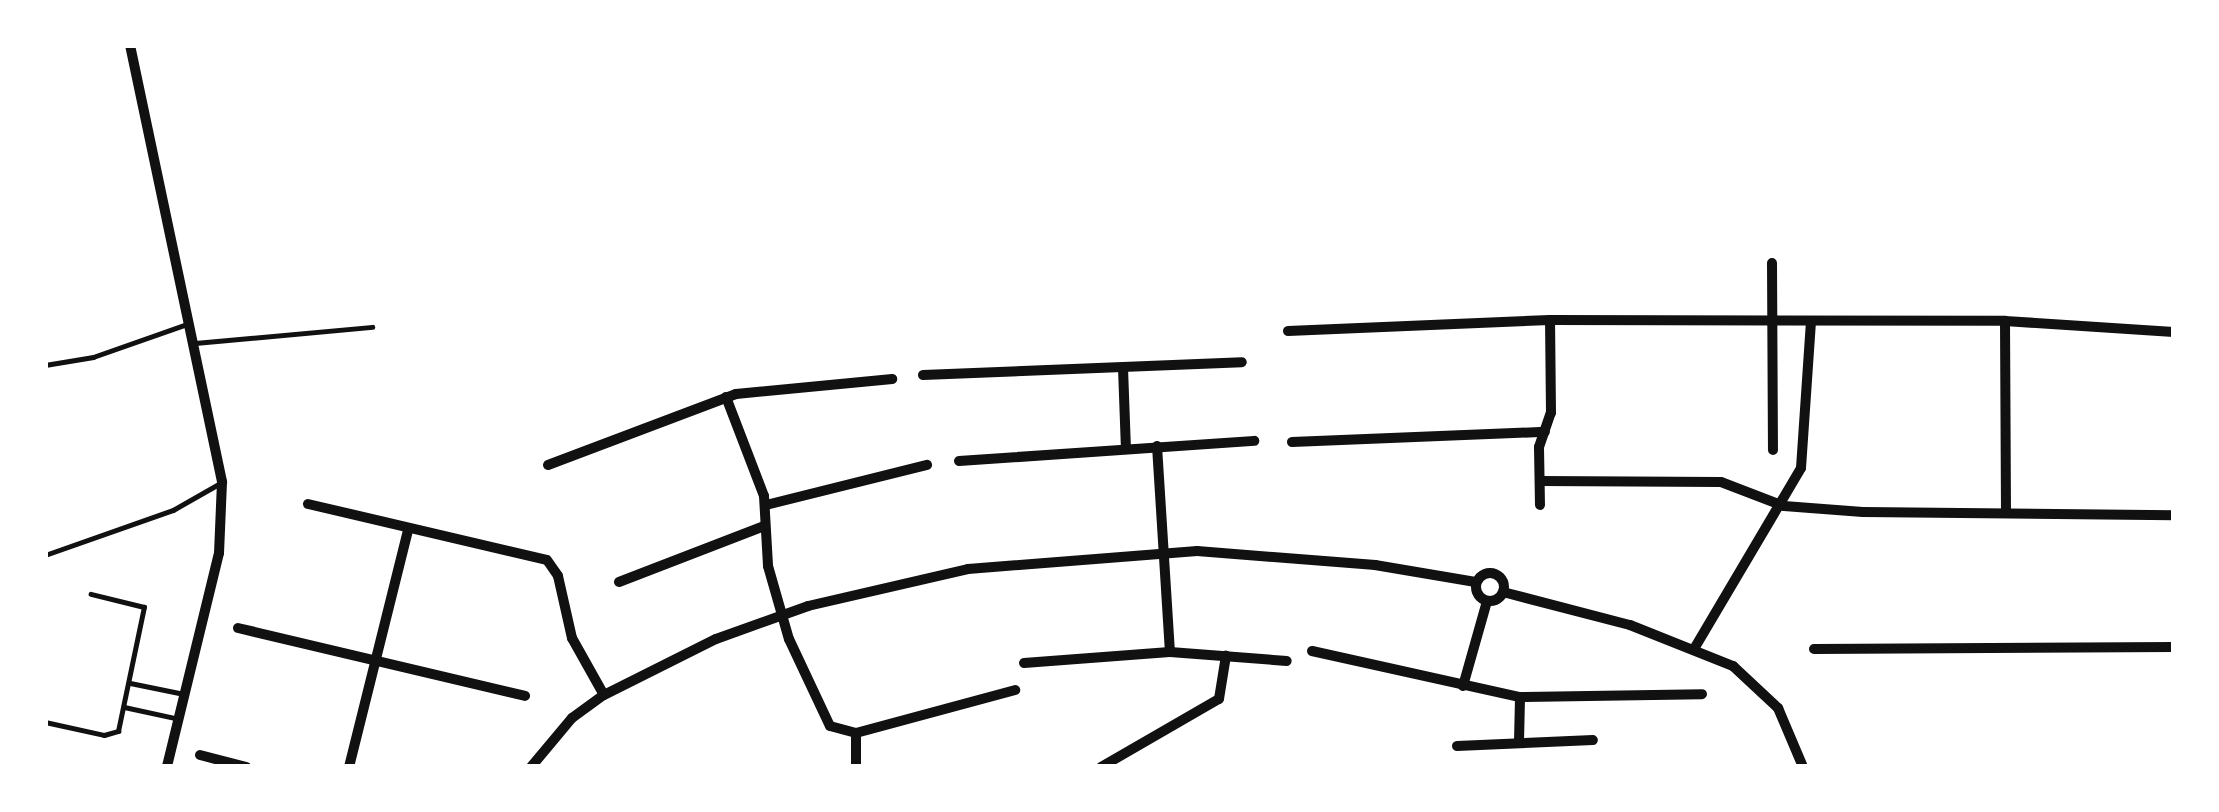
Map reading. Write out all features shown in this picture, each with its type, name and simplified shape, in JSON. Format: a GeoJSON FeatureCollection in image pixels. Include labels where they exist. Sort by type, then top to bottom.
{"type":"FeatureCollection","features":[{"type":"Feature","properties":{"kind":"street"},"geometry":{"type":"LineString","coordinates":[[130,45],[196,343],[222,482],[219,553],[166,767]]}},
{"type":"Feature","properties":{"kind":"street"},"geometry":{"type":"LineString","coordinates":[[1772,263],[1773,450]]}},
{"type":"Feature","properties":{"kind":"street"},"geometry":{"type":"LineString","coordinates":[[1540,504],[1545,432],[1551,414],[1550,320]]}},
{"type":"Feature","properties":{"kind":"street"},"geometry":{"type":"LineString","coordinates":[[1288,331],[1550,320],[1772,324],[2005,321],[2174,332]]}},
{"type":"Feature","properties":{"kind":"street"},"geometry":{"type":"LineString","coordinates":[[1694,649],[1784,506],[1804,454],[1811,321]]}},
{"type":"Feature","properties":{"kind":"street"},"geometry":{"type":"LineString","coordinates":[[2005,321],[2006,510]]}},
{"type":"Feature","properties":{"kind":"street"},"geometry":{"type":"LineString","coordinates":[[923,375],[1242,362]]}},
{"type":"Feature","properties":{"kind":"street"},"geometry":{"type":"LineString","coordinates":[[1123,368],[1126,448]]}},
{"type":"Feature","properties":{"kind":"street"},"geometry":{"type":"LineString","coordinates":[[548,465],[726,397],[892,379]]}},
{"type":"Feature","properties":{"kind":"street"},"geometry":{"type":"LineString","coordinates":[[726,397],[766,505],[764,526],[794,655],[827,722],[856,733],[1015,690]]}},
{"type":"Feature","properties":{"kind":"street"},"geometry":{"type":"LineString","coordinates":[[1292,442],[1545,432]]}},
{"type":"Feature","properties":{"kind":"street"},"geometry":{"type":"LineString","coordinates":[[959,461],[1254,441]]}},
{"type":"Feature","properties":{"kind":"street"},"geometry":{"type":"LineString","coordinates":[[1157,446],[1170,652]]}},
{"type":"Feature","properties":{"kind":"street"},"geometry":{"type":"LineString","coordinates":[[766,505],[927,465]]}},
{"type":"Feature","properties":{"kind":"street"},"geometry":{"type":"LineString","coordinates":[[1540,480],[1721,482],[1784,506],[1863,512],[2006,510],[2174,515]]}},
{"type":"Feature","properties":{"kind":"street"},"geometry":{"type":"LineString","coordinates":[[308,504],[552,563],[572,638],[604,695]]}},
{"type":"Feature","properties":{"kind":"street"},"geometry":{"type":"LineString","coordinates":[[619,582],[764,526]]}},
{"type":"Feature","properties":{"kind":"street"},"geometry":{"type":"LineString","coordinates":[[349,767],[408,530]]}},
{"type":"Feature","properties":{"kind":"street"},"geometry":{"type":"LineString","coordinates":[[535,764],[572,718],[604,695],[716,638],[784,614],[985,566],[1164,552],[1375,565],[1476,582],[1493,572],[1503,592],[1694,649],[1742,672],[1764,690],[1788,724],[1803,767]]}},
{"type":"Feature","properties":{"kind":"street"},"geometry":{"type":"LineString","coordinates":[[1476,582],[1476,593],[1488,601]]}},
{"type":"Feature","properties":{"kind":"street"},"geometry":{"type":"LineString","coordinates":[[1463,686],[1488,601],[1503,592]]}},
{"type":"Feature","properties":{"kind":"street"},"geometry":{"type":"LineString","coordinates":[[238,628],[525,696]]}},
{"type":"Feature","properties":{"kind":"street"},"geometry":{"type":"LineString","coordinates":[[1814,649],[2174,647]]}},
{"type":"Feature","properties":{"kind":"street"},"geometry":{"type":"LineString","coordinates":[[1024,663],[1170,652],[1287,660]]}},
{"type":"Feature","properties":{"kind":"street"},"geometry":{"type":"LineString","coordinates":[[1312,652],[1520,697],[1702,694]]}},
{"type":"Feature","properties":{"kind":"street"},"geometry":{"type":"LineString","coordinates":[[1101,767],[1218,699],[1226,656]]}},
{"type":"Feature","properties":{"kind":"street"},"geometry":{"type":"LineString","coordinates":[[1519,742],[1520,697]]}},
{"type":"Feature","properties":{"kind":"street"},"geometry":{"type":"LineString","coordinates":[[856,733],[856,767]]}},
{"type":"Feature","properties":{"kind":"street"},"geometry":{"type":"LineString","coordinates":[[1457,746],[1593,740]]}},
{"type":"Feature","properties":{"kind":"street"},"geometry":{"type":"LineString","coordinates":[[200,755],[246,767]]}},
{"type":"Feature","properties":{"kind":"lane"},"geometry":{"type":"LineString","coordinates":[[45,366],[93,357],[191,323]]}},
{"type":"Feature","properties":{"kind":"lane"},"geometry":{"type":"LineString","coordinates":[[196,343],[372,327]]}},
{"type":"Feature","properties":{"kind":"lane"},"geometry":{"type":"LineString","coordinates":[[45,555],[173,510],[222,482]]}},
{"type":"Feature","properties":{"kind":"lane"},"geometry":{"type":"LineString","coordinates":[[45,722],[111,735],[124,707],[144,607],[91,594]]}},
{"type":"Feature","properties":{"kind":"lane"},"geometry":{"type":"LineString","coordinates":[[130,683],[184,694]]}},
{"type":"Feature","properties":{"kind":"lane"},"geometry":{"type":"LineString","coordinates":[[124,707],[179,719]]}}]}
